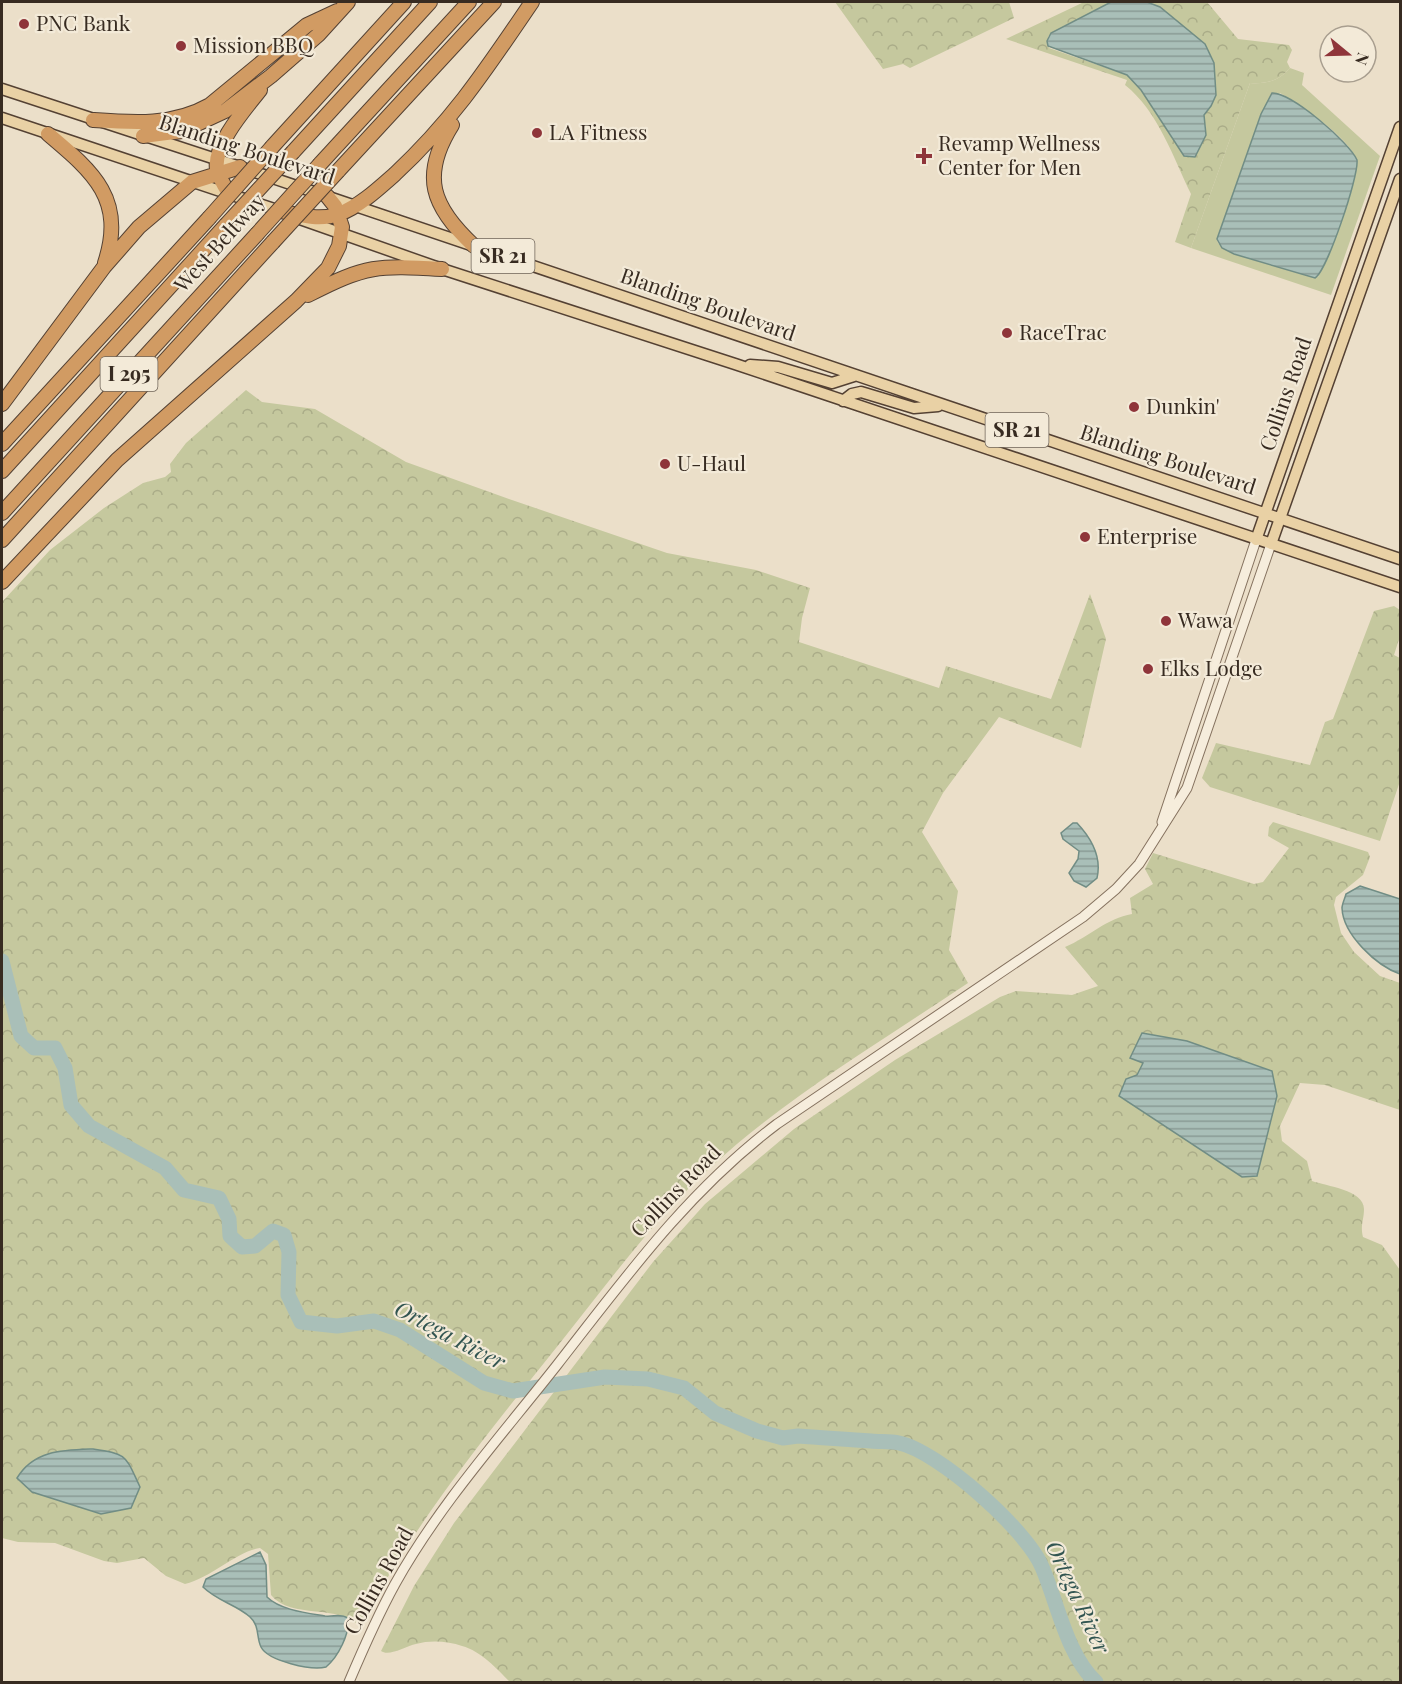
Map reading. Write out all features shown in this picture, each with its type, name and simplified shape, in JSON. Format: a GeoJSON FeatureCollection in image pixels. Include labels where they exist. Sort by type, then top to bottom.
{"type":"FeatureCollection","features":[{"type":"Feature","properties":{"kind":"highway"},"geometry":{"type":"LineString","coordinates":[[143,136],[164,134],[199,125],[225,111],[271,76],[318,35],[348,2]]}},
{"type":"Feature","properties":{"kind":"highway"},"geometry":{"type":"LineString","coordinates":[[2,444],[404,2]]}},
{"type":"Feature","properties":{"kind":"highway","name":"West Beltway"},"geometry":{"type":"LineString","coordinates":[[2,471],[430,2]]}},
{"type":"Feature","properties":{"kind":"highway","name":"West Beltway"},"geometry":{"type":"LineString","coordinates":[[2,513],[469,2]]}},
{"type":"Feature","properties":{"kind":"highway"},"geometry":{"type":"LineString","coordinates":[[2,540],[494,2]]}},
{"type":"Feature","properties":{"kind":"highway"},"geometry":{"type":"LineString","coordinates":[[474,246],[444,214],[436,196],[433,179],[440,147],[473,90],[532,2]]}},
{"type":"Feature","properties":{"kind":"highway"},"geometry":{"type":"LineString","coordinates":[[93,120],[159,122],[195,114],[217,100],[307,25],[337,12]]}},
{"type":"Feature","properties":{"kind":"highway"},"geometry":{"type":"LineString","coordinates":[[230,195],[218,166],[238,119],[271,76]]}},
{"type":"Feature","properties":{"kind":"highway"},"geometry":{"type":"LineString","coordinates":[[280,211],[307,217],[339,214],[354,206],[415,155],[473,90]]}},
{"type":"Feature","properties":{"kind":"highway"},"geometry":{"type":"LineString","coordinates":[[48,134],[89,170],[105,193],[112,225],[104,267]]}},
{"type":"Feature","properties":{"kind":"highway"},"geometry":{"type":"LineString","coordinates":[[2,404],[104,267],[139,227],[192,182],[218,166],[240,167]]}},
{"type":"Feature","properties":{"kind":"highway"},"geometry":{"type":"LineString","coordinates":[[2,582],[134,444],[296,302],[333,260],[341,235],[339,214],[327,196]]}},
{"type":"Feature","properties":{"kind":"highway"},"geometry":{"type":"LineString","coordinates":[[296,302],[360,270],[388,266],[442,270]]}},
{"type":"Feature","properties":{"kind":"main road","name":"Blanding Boulevard"},"geometry":{"type":"LineString","coordinates":[[2,89],[143,136],[218,166]]}},
{"type":"Feature","properties":{"kind":"main road","name":"SR 21"},"geometry":{"type":"LineString","coordinates":[[2,118],[280,211],[442,270],[735,364],[1401,587]]}},
{"type":"Feature","properties":{"kind":"main road","name":"Collins Road"},"geometry":{"type":"LineString","coordinates":[[1256,540],[1401,127]]}},
{"type":"Feature","properties":{"kind":"main road","name":"Blanding Boulevard"},"geometry":{"type":"LineString","coordinates":[[240,167],[1401,560]]}},
{"type":"Feature","properties":{"kind":"main road","name":"Collins Road"},"geometry":{"type":"LineString","coordinates":[[1271,544],[1401,179]]}},
{"type":"Feature","properties":{"kind":"main road"},"geometry":{"type":"LineString","coordinates":[[735,364],[778,367],[832,383],[854,376]]}},
{"type":"Feature","properties":{"kind":"main road"},"geometry":{"type":"LineString","coordinates":[[843,401],[852,394],[861,392],[914,408],[944,406]]}},
{"type":"Feature","properties":{"kind":"street","name":"Collins Road"},"geometry":{"type":"LineString","coordinates":[[1153,844],[1172,796],[1256,540]]}},
{"type":"Feature","properties":{"kind":"street","name":"Collins Road"},"geometry":{"type":"LineString","coordinates":[[349,1683],[396,1583],[441,1514],[664,1228],[732,1160],[811,1099],[1083,917],[1128,877],[1153,844],[1187,788],[1271,544]]}},
{"type":"Feature","properties":{"kind":"green space"},"geometry":{"type":"Polygon","coordinates":[[[835,2],[1009,2],[1014,18],[910,68],[903,64],[883,69],[835,2]]]}},
{"type":"Feature","properties":{"kind":"green space"},"geometry":{"type":"Polygon","coordinates":[[[1084,2],[1111,2],[1051,33],[1048,37],[1049,48],[1127,75],[1141,90],[1206,128],[1203,115],[1211,106],[1160,7],[1147,2],[1207,2],[1238,39],[1289,45],[1292,50],[1287,62],[1290,68],[1281,76],[1267,82],[1250,83],[1191,248],[1175,242],[1191,194],[1164,135],[1147,108],[1125,85],[1127,80],[1006,39],[1084,2]]]}},
{"type":"Feature","properties":{"kind":"green space"},"geometry":{"type":"Polygon","coordinates":[[[1290,68],[1304,73],[1302,85],[1380,156],[1331,295],[1191,248],[1250,83],[1272,81],[1290,68]],[[1280,93],[1261,114],[1217,239],[1218,243],[1234,254],[1318,277],[1351,189],[1357,160],[1352,151],[1334,132],[1311,113],[1280,93]]]}},
{"type":"Feature","properties":{"kind":"green space"},"geometry":{"type":"Polygon","coordinates":[[[246,390],[262,402],[315,409],[406,462],[509,499],[667,553],[756,570],[810,588],[802,618],[799,642],[939,688],[946,666],[1051,699],[1090,594],[1106,639],[1081,748],[999,717],[943,793],[922,832],[958,891],[949,950],[968,983],[836,1070],[772,1116],[711,1167],[670,1208],[614,1275],[453,1480],[403,1552],[360,1627],[340,1615],[303,1610],[280,1603],[271,1595],[268,1554],[260,1548],[242,1554],[195,1581],[185,1584],[166,1576],[144,1558],[117,1563],[104,1561],[55,1543],[18,1542],[2,1538],[2,602],[50,550],[104,508],[143,483],[165,477],[171,472],[170,464],[186,443],[246,390]]]}},
{"type":"Feature","properties":{"kind":"green space"},"geometry":{"type":"Polygon","coordinates":[[[1394,606],[1400,610],[1400,636],[1394,655],[1400,658],[1400,781],[1380,841],[1210,787],[1202,778],[1216,743],[1310,765],[1325,722],[1333,719],[1374,611],[1394,606]]]}},
{"type":"Feature","properties":{"kind":"green space"},"geometry":{"type":"Polygon","coordinates":[[[1273,822],[1368,852],[1370,857],[1363,875],[1336,897],[1334,905],[1341,933],[1354,952],[1380,976],[1400,983],[1400,1110],[1325,1085],[1300,1083],[1280,1126],[1282,1141],[1307,1161],[1312,1181],[1335,1187],[1358,1197],[1364,1209],[1363,1237],[1382,1245],[1400,1270],[1400,1682],[510,1682],[482,1656],[457,1644],[427,1642],[388,1653],[381,1651],[414,1586],[454,1523],[653,1262],[705,1204],[794,1129],[895,1060],[1000,997],[1016,991],[1072,995],[1098,986],[1065,947],[1114,919],[1132,914],[1130,898],[1153,884],[1145,869],[1153,853],[1254,884],[1263,882],[1289,848],[1268,836],[1269,827],[1273,822]],[[1130,1058],[1144,1063],[1137,1075],[1126,1079],[1277,1096],[1130,1058]]]}},
{"type":"Feature","properties":{"kind":"water"},"geometry":{"type":"Polygon","coordinates":[[[1111,2],[1147,2],[1160,7],[1205,44],[1214,63],[1216,95],[1204,115],[1206,135],[1195,157],[1184,156],[1141,90],[1127,75],[1048,46],[1047,41],[1051,33],[1111,2]]]}},
{"type":"Feature","properties":{"kind":"water"},"geometry":{"type":"Polygon","coordinates":[[[1272,93],[1292,101],[1319,120],[1343,142],[1357,160],[1353,184],[1341,222],[1327,259],[1315,278],[1234,254],[1222,248],[1217,239],[1261,114],[1272,93]]]}},
{"type":"Feature","properties":{"kind":"water"},"geometry":{"type":"Polygon","coordinates":[[[1073,823],[1077,823],[1087,835],[1097,856],[1097,878],[1086,887],[1074,881],[1069,873],[1078,859],[1079,851],[1063,839],[1061,833],[1073,823]]]}},
{"type":"Feature","properties":{"kind":"water"},"geometry":{"type":"Polygon","coordinates":[[[1360,886],[1400,899],[1400,974],[1372,957],[1348,929],[1342,905],[1346,894],[1360,886]]]}},
{"type":"Feature","properties":{"kind":"water"},"geometry":{"type":"Polygon","coordinates":[[[1142,1033],[1187,1041],[1272,1071],[1277,1096],[1257,1176],[1242,1177],[1119,1096],[1126,1079],[1137,1075],[1143,1063],[1130,1058],[1142,1033]]]}},
{"type":"Feature","properties":{"kind":"water"},"geometry":{"type":"Polygon","coordinates":[[[93,1449],[119,1455],[128,1462],[140,1487],[131,1508],[101,1514],[32,1492],[17,1478],[32,1462],[50,1453],[93,1449]]]}},
{"type":"Feature","properties":{"kind":"water"},"geometry":{"type":"Polygon","coordinates":[[[260,1552],[266,1565],[267,1597],[272,1601],[302,1612],[348,1618],[347,1631],[342,1645],[326,1667],[311,1668],[272,1657],[261,1647],[253,1620],[203,1587],[206,1579],[260,1552]]]}},
{"type":"Feature","properties":{"kind":"waterway","name":"Ortega River"},"geometry":{"type":"LineString","coordinates":[[2,961],[21,1036],[34,1048],[55,1048],[65,1068],[71,1105],[89,1126],[165,1168],[184,1190],[219,1198],[229,1219],[230,1236],[242,1247],[255,1246],[273,1231],[284,1235],[289,1252],[288,1295],[301,1322],[337,1326],[374,1321],[400,1330],[484,1383],[513,1391],[605,1377],[648,1379],[684,1388],[715,1413],[757,1431],[783,1438],[798,1436],[892,1442],[916,1449],[980,1494],[1019,1533],[1033,1551],[1042,1567],[1077,1658],[1096,1682]]}},
{"type":"Feature","properties":{"kind":"place","name":"PNC Bank"},"geometry":{"type":"Point","coordinates":[24,24]}},
{"type":"Feature","properties":{"kind":"place","name":"Mission BBQ"},"geometry":{"type":"Point","coordinates":[181,46]}},
{"type":"Feature","properties":{"kind":"place","name":"LA Fitness"},"geometry":{"type":"Point","coordinates":[537,133]}},
{"type":"Feature","properties":{"kind":"place","name":"Revamp Wellness Center for Men"},"geometry":{"type":"Point","coordinates":[924,156]}},
{"type":"Feature","properties":{"kind":"place","name":"RaceTrac"},"geometry":{"type":"Point","coordinates":[1007,333]}},
{"type":"Feature","properties":{"kind":"place","name":"Dunkin'"},"geometry":{"type":"Point","coordinates":[1134,407]}},
{"type":"Feature","properties":{"kind":"place","name":"U-Haul"},"geometry":{"type":"Point","coordinates":[665,464]}},
{"type":"Feature","properties":{"kind":"place","name":"Enterprise"},"geometry":{"type":"Point","coordinates":[1085,537]}},
{"type":"Feature","properties":{"kind":"place","name":"Wawa"},"geometry":{"type":"Point","coordinates":[1166,621]}},
{"type":"Feature","properties":{"kind":"place","name":"Elks Lodge"},"geometry":{"type":"Point","coordinates":[1148,669]}}]}
